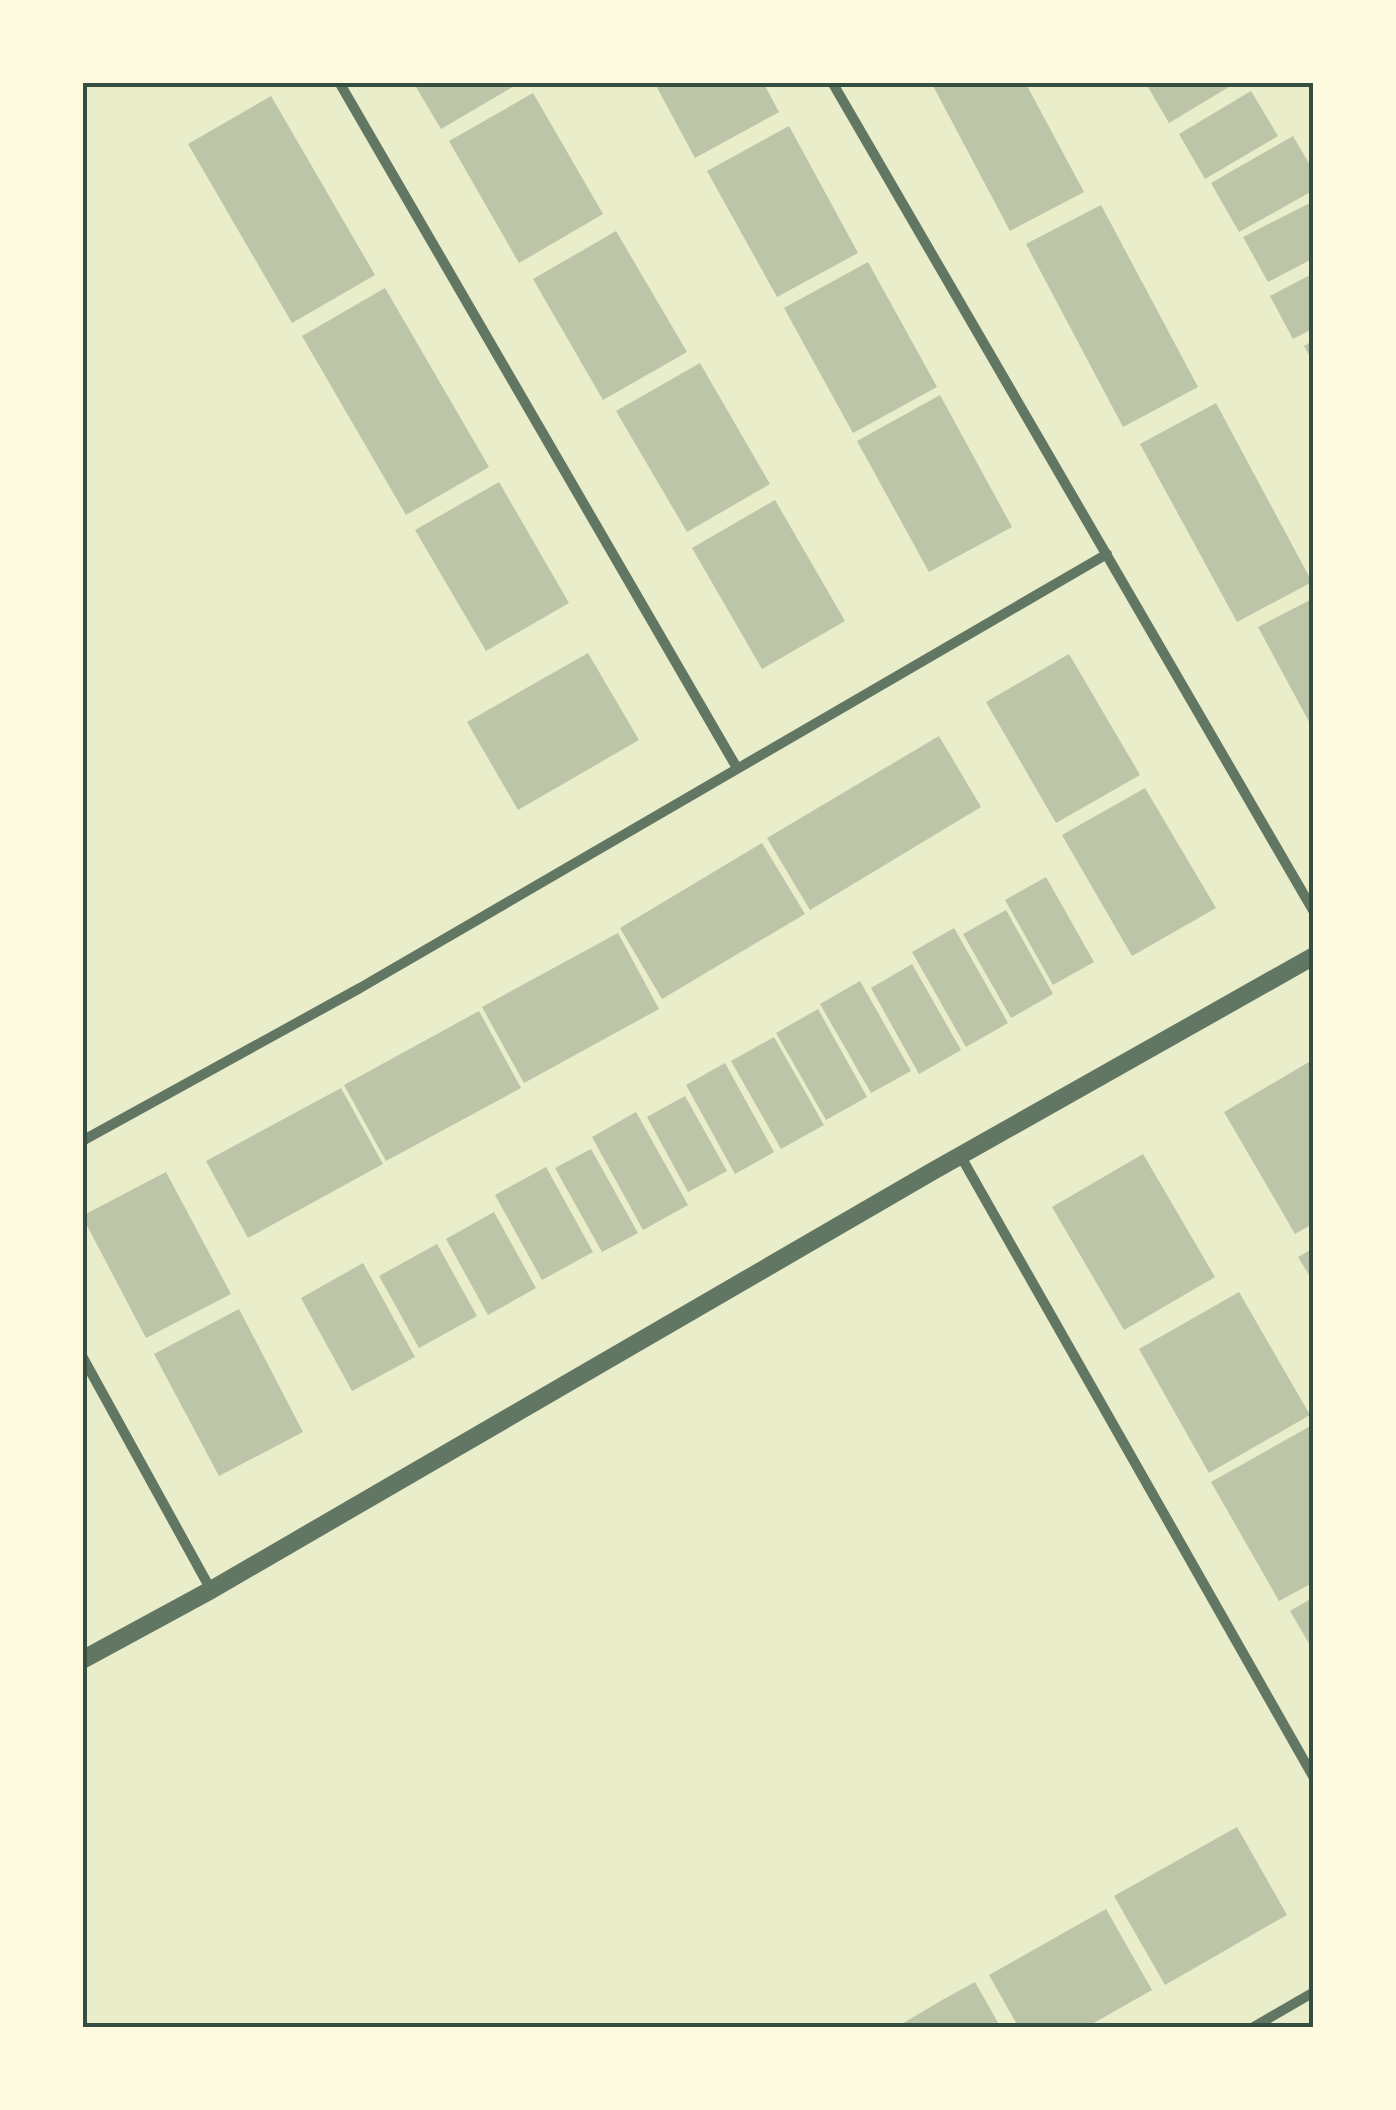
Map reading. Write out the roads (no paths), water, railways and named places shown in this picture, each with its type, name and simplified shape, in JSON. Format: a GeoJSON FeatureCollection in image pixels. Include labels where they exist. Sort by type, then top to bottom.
{"type":"FeatureCollection","features":[{"type":"Feature","properties":{"kind":"street"},"geometry":{"type":"LineString","coordinates":[[338,82],[737,768]]}},
{"type":"Feature","properties":{"kind":"street"},"geometry":{"type":"LineString","coordinates":[[832,82],[1314,912]]}},
{"type":"Feature","properties":{"kind":"street"},"geometry":{"type":"LineString","coordinates":[[82,1141],[360,988],[1106,554]]}},
{"type":"Feature","properties":{"kind":"street"},"geometry":{"type":"LineString","coordinates":[[82,1660],[212,1590],[960,1155],[1314,956]]}},
{"type":"Feature","properties":{"kind":"street"},"geometry":{"type":"LineString","coordinates":[[960,1155],[1314,1778]]}},
{"type":"Feature","properties":{"kind":"street"},"geometry":{"type":"LineString","coordinates":[[82,1356],[212,1590]]}},
{"type":"Feature","properties":{"kind":"street"},"geometry":{"type":"LineString","coordinates":[[1252,2028],[1314,1992]]}}]}
